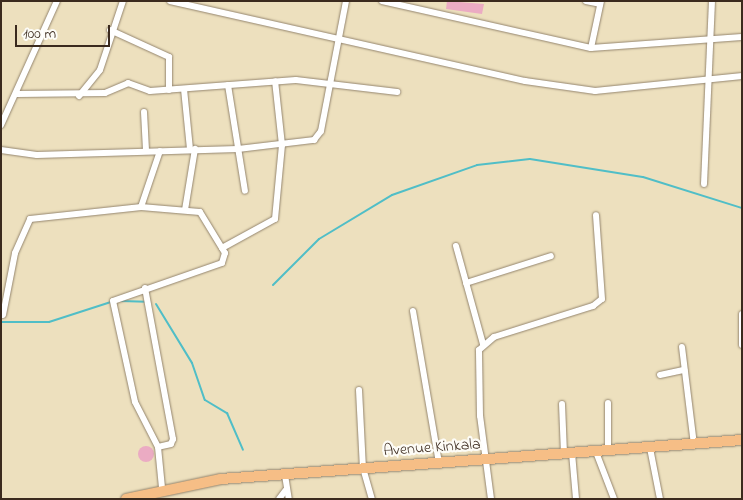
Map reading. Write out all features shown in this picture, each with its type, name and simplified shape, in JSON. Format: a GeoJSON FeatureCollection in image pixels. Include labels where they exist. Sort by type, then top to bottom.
{"type":"FeatureCollection","features":[{"type":"Feature","properties":{"kind":"main road","name":"Avenue Kinkala"},"geometry":{"type":"LineString","coordinates":[[126,499],[162,488],[285,475],[742,440]]}},
{"type":"Feature","properties":{"kind":"street"},"geometry":{"type":"LineString","coordinates":[[1,125],[17,94],[57,1]]}},
{"type":"Feature","properties":{"kind":"street"},"geometry":{"type":"LineString","coordinates":[[79,96],[100,70],[110,30],[123,1]]}},
{"type":"Feature","properties":{"kind":"street"},"geometry":{"type":"LineString","coordinates":[[170,1],[193,4],[525,81],[595,91],[709,81],[742,76]]}},
{"type":"Feature","properties":{"kind":"street"},"geometry":{"type":"LineString","coordinates":[[1,150],[36,155],[238,149],[282,145],[318,135],[346,1]]}},
{"type":"Feature","properties":{"kind":"street"},"geometry":{"type":"LineString","coordinates":[[382,1],[591,48],[742,36]]}},
{"type":"Feature","properties":{"kind":"street"},"geometry":{"type":"LineString","coordinates":[[586,1],[600,3],[591,48]]}},
{"type":"Feature","properties":{"kind":"street"},"geometry":{"type":"LineString","coordinates":[[704,184],[709,81],[708,39],[712,1]]}},
{"type":"Feature","properties":{"kind":"street"},"geometry":{"type":"LineString","coordinates":[[110,30],[169,57],[169,90]]}},
{"type":"Feature","properties":{"kind":"street"},"geometry":{"type":"LineString","coordinates":[[17,94],[79,96],[105,93],[128,83],[150,91],[274,81],[330,83],[397,92]]}},
{"type":"Feature","properties":{"kind":"street"},"geometry":{"type":"LineString","coordinates":[[222,248],[275,219],[282,145],[274,81]]}},
{"type":"Feature","properties":{"kind":"street"},"geometry":{"type":"LineString","coordinates":[[228,84],[245,191]]}},
{"type":"Feature","properties":{"kind":"street"},"geometry":{"type":"LineString","coordinates":[[184,89],[193,149],[185,210]]}},
{"type":"Feature","properties":{"kind":"street"},"geometry":{"type":"LineString","coordinates":[[144,112],[146,152]]}},
{"type":"Feature","properties":{"kind":"street"},"geometry":{"type":"LineString","coordinates":[[141,207],[160,151]]}},
{"type":"Feature","properties":{"kind":"street"},"geometry":{"type":"LineString","coordinates":[[3,314],[15,253],[30,219],[141,207],[200,212],[222,248],[224,258],[218,265],[145,288],[113,301],[135,402],[158,447],[162,488]]}},
{"type":"Feature","properties":{"kind":"street"},"geometry":{"type":"LineString","coordinates":[[482,344],[602,299],[596,215]]}},
{"type":"Feature","properties":{"kind":"street"},"geometry":{"type":"LineString","coordinates":[[456,246],[482,344],[477,360],[484,459],[491,499]]}},
{"type":"Feature","properties":{"kind":"street"},"geometry":{"type":"LineString","coordinates":[[466,283],[551,256]]}},
{"type":"Feature","properties":{"kind":"street"},"geometry":{"type":"LineString","coordinates":[[145,288],[172,439],[171,444],[158,447]]}},
{"type":"Feature","properties":{"kind":"street"},"geometry":{"type":"LineString","coordinates":[[413,311],[440,463]]}},
{"type":"Feature","properties":{"kind":"street"},"geometry":{"type":"LineString","coordinates":[[742,314],[742,345]]}},
{"type":"Feature","properties":{"kind":"street"},"geometry":{"type":"LineString","coordinates":[[682,347],[694,445]]}},
{"type":"Feature","properties":{"kind":"street"},"geometry":{"type":"LineString","coordinates":[[660,375],[684,370]]}},
{"type":"Feature","properties":{"kind":"street"},"geometry":{"type":"LineString","coordinates":[[359,390],[362,468],[372,499]]}},
{"type":"Feature","properties":{"kind":"street"},"geometry":{"type":"LineString","coordinates":[[608,403],[608,451]]}},
{"type":"Feature","properties":{"kind":"street"},"geometry":{"type":"LineString","coordinates":[[562,404],[576,499]]}},
{"type":"Feature","properties":{"kind":"street"},"geometry":{"type":"LineString","coordinates":[[650,448],[660,499]]}},
{"type":"Feature","properties":{"kind":"street"},"geometry":{"type":"LineString","coordinates":[[596,452],[614,499]]}},
{"type":"Feature","properties":{"kind":"street"},"geometry":{"type":"LineString","coordinates":[[285,475],[285,491],[289,499]]}},
{"type":"Feature","properties":{"kind":"street"},"geometry":{"type":"LineString","coordinates":[[279,499],[285,491]]}},
{"type":"Feature","properties":{"kind":"building"},"geometry":{"type":"Polygon","coordinates":[[[447,1],[484,4],[482,14],[446,9],[447,1]]]}},
{"type":"Feature","properties":{"kind":"building"},"geometry":{"type":"Polygon","coordinates":[[[146,446],[152,448],[154,454],[152,460],[146,462],[140,460],[138,454],[140,448],[146,446]]]}},
{"type":"Feature","properties":{"kind":"waterway"},"geometry":{"type":"LineString","coordinates":[[273,285],[319,239],[392,195],[477,165],[530,159],[643,177],[742,208]]}},
{"type":"Feature","properties":{"kind":"waterway"},"geometry":{"type":"LineString","coordinates":[[121,301],[146,302]]}},
{"type":"Feature","properties":{"kind":"waterway"},"geometry":{"type":"LineString","coordinates":[[1,322],[49,322],[111,302]]}},
{"type":"Feature","properties":{"kind":"waterway"},"geometry":{"type":"LineString","coordinates":[[156,304],[192,363],[205,400],[227,413],[243,450]]}}]}
